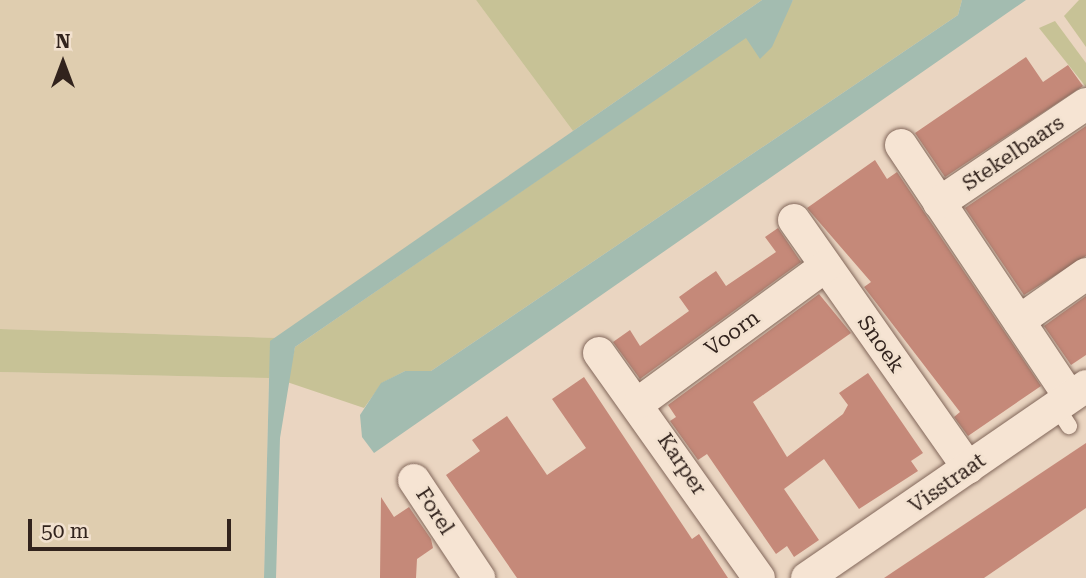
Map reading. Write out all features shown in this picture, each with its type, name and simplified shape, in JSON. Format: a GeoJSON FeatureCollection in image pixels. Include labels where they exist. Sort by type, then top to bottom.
{"type":"FeatureCollection","features":[{"type":"Feature","properties":{"kind":"street","name":"Stekelbaars"},"geometry":{"type":"LineString","coordinates":[[939,203],[1086,104]]}},
{"type":"Feature","properties":{"kind":"street","name":"Stekelbaars"},"geometry":{"type":"LineString","coordinates":[[901,145],[1019,321],[1070,404]]}},
{"type":"Feature","properties":{"kind":"street","name":"Snoek"},"geometry":{"type":"LineString","coordinates":[[794,220],[973,476]]}},
{"type":"Feature","properties":{"kind":"street","name":"Voorn"},"geometry":{"type":"LineString","coordinates":[[640,402],[826,265]]}},
{"type":"Feature","properties":{"kind":"street"},"geometry":{"type":"LineString","coordinates":[[1019,321],[1086,274]]}},
{"type":"Feature","properties":{"kind":"street","name":"Karper"},"geometry":{"type":"LineString","coordinates":[[599,353],[640,402],[759,578]]}},
{"type":"Feature","properties":{"kind":"street","name":"Visstraat"},"geometry":{"type":"LineString","coordinates":[[807,578],[973,476],[1070,404]]}},
{"type":"Feature","properties":{"kind":"street","name":"Forel"},"geometry":{"type":"LineString","coordinates":[[415,480],[479,578]]}},
{"type":"Feature","properties":{"kind":"street","name":"Forel"},"geometry":{"type":"LineString","coordinates":[[453,578],[455,542]]}},
{"type":"Feature","properties":{"kind":"shaded area"},"geometry":{"type":"Polygon","coordinates":[[[0,0],[476,0],[573,131],[277,338],[0,329],[0,0]]]}},
{"type":"Feature","properties":{"kind":"shaded area"},"geometry":{"type":"Polygon","coordinates":[[[476,0],[762,0],[573,131],[476,0]]]}},
{"type":"Feature","properties":{"kind":"shaded area"},"geometry":{"type":"Polygon","coordinates":[[[762,0],[793,0],[772,47],[760,59],[746,38],[295,347],[280,438],[276,578],[264,578],[270,341],[762,0]]]}},
{"type":"Feature","properties":{"kind":"shaded area"},"geometry":{"type":"Polygon","coordinates":[[[793,0],[962,0],[958,15],[431,371],[405,371],[382,383],[364,408],[287,382],[295,347],[746,37],[753,45],[780,23],[793,0]]]}},
{"type":"Feature","properties":{"kind":"shaded area"},"geometry":{"type":"Polygon","coordinates":[[[962,0],[1026,0],[374,453],[362,437],[360,415],[381,383],[405,371],[431,371],[958,15],[962,0]]]}},
{"type":"Feature","properties":{"kind":"shaded area"},"geometry":{"type":"Polygon","coordinates":[[[1079,0],[1086,0],[1086,47],[1064,16],[1079,0]]]}},
{"type":"Feature","properties":{"kind":"shaded area"},"geometry":{"type":"Polygon","coordinates":[[[1055,21],[1086,63],[1086,87],[1039,28],[1055,21]]]}},
{"type":"Feature","properties":{"kind":"shaded area"},"geometry":{"type":"Polygon","coordinates":[[[0,329],[277,338],[269,378],[0,372],[0,329]]]}},
{"type":"Feature","properties":{"kind":"shaded area"},"geometry":{"type":"Polygon","coordinates":[[[0,372],[269,378],[264,578],[0,578],[0,372]]]}},
{"type":"Feature","properties":{"kind":"building"},"geometry":{"type":"Polygon","coordinates":[[[1026,57],[1043,82],[1068,65],[1083,86],[945,177],[915,133],[1026,57]]]}},
{"type":"Feature","properties":{"kind":"building"},"geometry":{"type":"Polygon","coordinates":[[[1086,126],[1086,256],[1024,295],[965,208],[1086,126]]]}},
{"type":"Feature","properties":{"kind":"building"},"geometry":{"type":"Polygon","coordinates":[[[875,160],[887,179],[897,172],[1041,386],[968,436],[954,417],[960,412],[864,287],[871,282],[807,208],[875,160]]]}},
{"type":"Feature","properties":{"kind":"building"},"geometry":{"type":"Polygon","coordinates":[[[778,228],[801,262],[640,379],[613,342],[630,330],[640,346],[689,311],[679,297],[697,284],[716,271],[726,286],[776,252],[765,237],[778,228]]]}},
{"type":"Feature","properties":{"kind":"building"},"geometry":{"type":"Polygon","coordinates":[[[819,294],[851,333],[753,402],[787,457],[843,414],[848,405],[839,393],[868,373],[923,453],[911,461],[918,471],[859,509],[824,459],[784,489],[819,540],[794,557],[787,546],[776,554],[707,454],[698,460],[670,421],[676,417],[668,405],[819,294]]]}},
{"type":"Feature","properties":{"kind":"building"},"geometry":{"type":"Polygon","coordinates":[[[1086,296],[1086,355],[1071,365],[1044,326],[1086,296]]]}},
{"type":"Feature","properties":{"kind":"building"},"geometry":{"type":"Polygon","coordinates":[[[584,377],[692,539],[699,534],[728,578],[517,578],[446,475],[480,451],[472,440],[507,416],[547,475],[586,448],[552,399],[584,377]]]}},
{"type":"Feature","properties":{"kind":"building"},"geometry":{"type":"Polygon","coordinates":[[[1086,443],[1086,508],[984,578],[884,578],[1086,443]]]}},
{"type":"Feature","properties":{"kind":"building"},"geometry":{"type":"Polygon","coordinates":[[[381,497],[394,517],[409,507],[431,539],[433,548],[417,559],[416,578],[380,578],[381,497]]]}}]}
